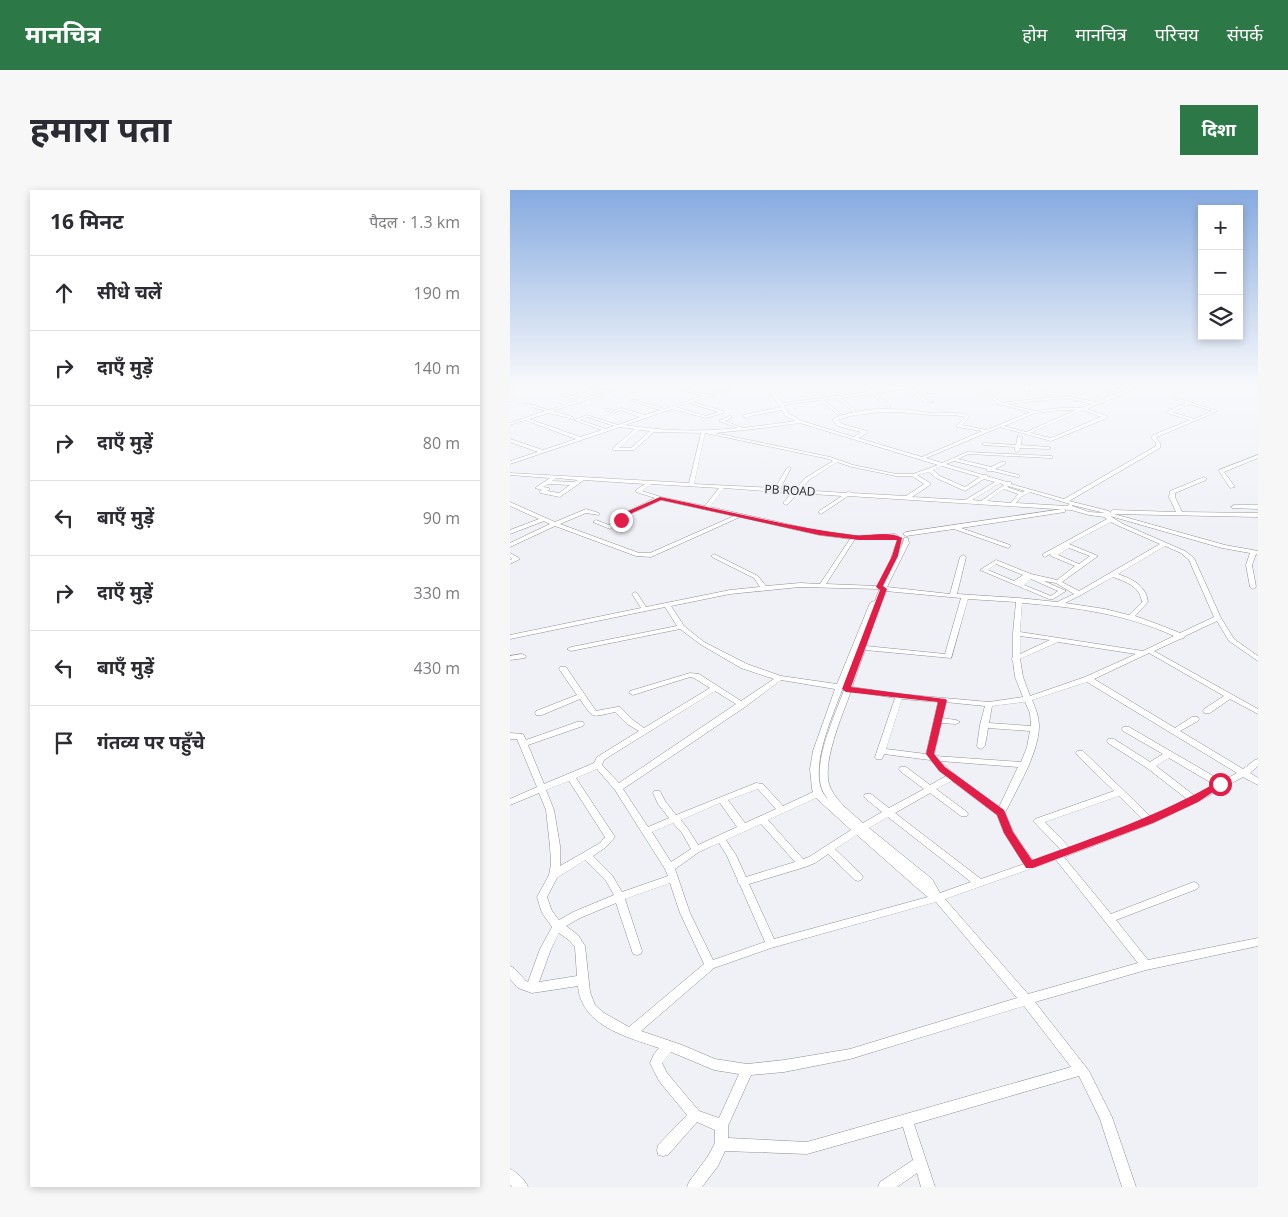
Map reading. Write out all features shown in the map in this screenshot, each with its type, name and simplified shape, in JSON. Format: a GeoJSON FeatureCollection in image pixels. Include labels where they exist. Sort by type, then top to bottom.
{"type":"FeatureCollection","features":[{"type":"Feature","properties":{"kind":"street"},"geometry":{"type":"LineString","coordinates":[[565,434],[580,439]]}},
{"type":"Feature","properties":{"kind":"street"},"geometry":{"type":"LineString","coordinates":[[510,463],[596,434]]}},
{"type":"Feature","properties":{"kind":"street"},"geometry":{"type":"LineString","coordinates":[[632,434],[615,449],[630,450],[650,434]]}},
{"type":"Feature","properties":{"kind":"street"},"geometry":{"type":"LineString","coordinates":[[691,484],[706,434]]}},
{"type":"Feature","properties":{"kind":"street"},"geometry":{"type":"LineString","coordinates":[[709,434],[837,460],[852,466],[896,476],[913,475],[943,469],[1000,480],[1022,494]]}},
{"type":"Feature","properties":{"kind":"street"},"geometry":{"type":"LineString","coordinates":[[840,434],[945,464],[982,477]]}},
{"type":"Feature","properties":{"kind":"street"},"geometry":{"type":"LineString","coordinates":[[855,438],[862,434]]}},
{"type":"Feature","properties":{"kind":"street"},"geometry":{"type":"LineString","coordinates":[[922,458],[981,434]]}},
{"type":"Feature","properties":{"kind":"street"},"geometry":{"type":"LineString","coordinates":[[1028,434],[1051,440],[1066,434]]}},
{"type":"Feature","properties":{"kind":"street"},"geometry":{"type":"LineString","coordinates":[[1065,501],[1158,447],[1158,443],[1153,438],[1162,434]]}},
{"type":"Feature","properties":{"kind":"street"},"geometry":{"type":"LineString","coordinates":[[1016,455],[1020,437]]}},
{"type":"Feature","properties":{"kind":"street"},"geometry":{"type":"LineString","coordinates":[[510,440],[543,452]]}},
{"type":"Feature","properties":{"kind":"street"},"geometry":{"type":"LineString","coordinates":[[984,444],[1049,448]]}},
{"type":"Feature","properties":{"kind":"street"},"geometry":{"type":"LineString","coordinates":[[932,472],[967,453],[1050,457]]}},
{"type":"Feature","properties":{"kind":"street"},"geometry":{"type":"LineString","coordinates":[[1232,487],[1220,471],[1258,456]]}},
{"type":"Feature","properties":{"kind":"street"},"geometry":{"type":"LineString","coordinates":[[1249,458],[1258,461]]}},
{"type":"Feature","properties":{"kind":"street"},"geometry":{"type":"LineString","coordinates":[[954,459],[1017,476]]}},
{"type":"Feature","properties":{"kind":"street"},"geometry":{"type":"LineString","coordinates":[[786,503],[807,479],[837,460]]}},
{"type":"Feature","properties":{"kind":"street"},"geometry":{"type":"LineString","coordinates":[[932,472],[965,489],[1002,462]]}},
{"type":"Feature","properties":{"kind":"street"},"geometry":{"type":"LineString","coordinates":[[777,489],[789,468]]}},
{"type":"Feature","properties":{"kind":"street","name":"PB ROAD"},"geometry":{"type":"LineString","coordinates":[[510,474],[1072,507]]}},
{"type":"Feature","properties":{"kind":"street"},"geometry":{"type":"LineString","coordinates":[[908,497],[928,484],[913,475]]}},
{"type":"Feature","properties":{"kind":"street"},"geometry":{"type":"LineString","coordinates":[[555,477],[538,488],[547,489],[542,492],[560,495],[582,479]]}},
{"type":"Feature","properties":{"kind":"street"},"geometry":{"type":"LineString","coordinates":[[1180,514],[1172,497],[1172,492],[1204,478]]}},
{"type":"Feature","properties":{"kind":"street"},"geometry":{"type":"LineString","coordinates":[[967,501],[1000,480]]}},
{"type":"Feature","properties":{"kind":"street"},"geometry":{"type":"LineString","coordinates":[[547,482],[575,484]]}},
{"type":"Feature","properties":{"kind":"street"},"geometry":{"type":"LineString","coordinates":[[651,482],[638,491],[660,498],[707,507],[793,528],[854,537],[902,537],[952,526],[1072,507],[1224,547],[1255,553],[1250,565],[1253,587]]}},
{"type":"Feature","properties":{"kind":"street"},"geometry":{"type":"LineString","coordinates":[[983,502],[1006,485],[1065,501],[1072,507]]}},
{"type":"Feature","properties":{"kind":"street"},"geometry":{"type":"LineString","coordinates":[[707,507],[723,486]]}},
{"type":"Feature","properties":{"kind":"street"},"geometry":{"type":"LineString","coordinates":[[1013,504],[1022,494],[1030,490]]}},
{"type":"Feature","properties":{"kind":"street"},"geometry":{"type":"LineString","coordinates":[[821,512],[849,493]]}},
{"type":"Feature","properties":{"kind":"street"},"geometry":{"type":"LineString","coordinates":[[596,522],[610,527],[628,513],[660,498]]}},
{"type":"Feature","properties":{"kind":"street"},"geometry":{"type":"LineString","coordinates":[[510,504],[555,524],[644,556],[651,555],[740,515]]}},
{"type":"Feature","properties":{"kind":"street"},"geometry":{"type":"LineString","coordinates":[[1234,507],[1258,507]]}},
{"type":"Feature","properties":{"kind":"street"},"geometry":{"type":"LineString","coordinates":[[510,546],[586,511],[597,514]]}},
{"type":"Feature","properties":{"kind":"street"},"geometry":{"type":"LineString","coordinates":[[1108,515],[1183,552],[1192,559],[1218,618],[1231,640],[1258,659]]}},
{"type":"Feature","properties":{"kind":"street"},"geometry":{"type":"LineString","coordinates":[[1045,555],[1108,515],[1258,516]]}},
{"type":"Feature","properties":{"kind":"street"},"geometry":{"type":"LineString","coordinates":[[510,532],[544,519]]}},
{"type":"Feature","properties":{"kind":"street"},"geometry":{"type":"LineString","coordinates":[[952,526],[1008,546]]}},
{"type":"Feature","properties":{"kind":"street"},"geometry":{"type":"LineString","coordinates":[[822,585],[854,537]]}},
{"type":"Feature","properties":{"kind":"street"},"geometry":{"type":"LineString","coordinates":[[860,828],[820,798],[818,793],[819,768],[817,751],[881,589],[906,543],[902,537]]}},
{"type":"Feature","properties":{"kind":"street"},"geometry":{"type":"LineString","coordinates":[[1058,605],[1114,575],[1165,544]]}},
{"type":"Feature","properties":{"kind":"street"},"geometry":{"type":"LineString","coordinates":[[1058,582],[1095,556],[1069,546],[1053,555],[1079,566]]}},
{"type":"Feature","properties":{"kind":"street"},"geometry":{"type":"LineString","coordinates":[[510,555],[517,559],[510,562]]}},
{"type":"Feature","properties":{"kind":"street"},"geometry":{"type":"LineString","coordinates":[[714,556],[756,576],[764,588]]}},
{"type":"Feature","properties":{"kind":"street"},"geometry":{"type":"LineString","coordinates":[[953,596],[962,557]]}},
{"type":"Feature","properties":{"kind":"street"},"geometry":{"type":"LineString","coordinates":[[1028,574],[1015,583],[983,570],[996,562],[1028,574],[1058,582],[1077,596]]}},
{"type":"Feature","properties":{"kind":"street"},"geometry":{"type":"LineString","coordinates":[[1114,575],[1133,581],[1146,600],[1132,616]]}},
{"type":"Feature","properties":{"kind":"street"},"geometry":{"type":"LineString","coordinates":[[1063,591],[1050,598],[1019,585],[1030,577],[1077,596]]}},
{"type":"Feature","properties":{"kind":"street"},"geometry":{"type":"LineString","coordinates":[[510,637],[730,592],[822,585],[1018,600],[1058,605],[1132,616],[1164,627],[1182,636]]}},
{"type":"Feature","properties":{"kind":"street"},"geometry":{"type":"LineString","coordinates":[[843,689],[863,648],[881,589]]}},
{"type":"Feature","properties":{"kind":"street"},"geometry":{"type":"LineString","coordinates":[[635,594],[645,610]]}},
{"type":"Feature","properties":{"kind":"street"},"geometry":{"type":"LineString","coordinates":[[863,648],[948,656],[965,597]]}},
{"type":"Feature","properties":{"kind":"street"},"geometry":{"type":"LineString","coordinates":[[1001,813],[1023,765],[1035,729],[1034,712],[1020,680],[1015,659],[1018,600]]}},
{"type":"Feature","properties":{"kind":"street"},"geometry":{"type":"LineString","coordinates":[[667,605],[681,627],[702,643],[744,666],[780,678],[899,696],[989,704],[1029,699],[1088,679],[1218,618]]}},
{"type":"Feature","properties":{"kind":"street"},"geometry":{"type":"LineString","coordinates":[[571,649],[681,627]]}},
{"type":"Feature","properties":{"kind":"street"},"geometry":{"type":"LineString","coordinates":[[1016,633],[1147,652],[1258,712]]}},
{"type":"Feature","properties":{"kind":"street"},"geometry":{"type":"LineString","coordinates":[[1015,659],[1056,640]]}},
{"type":"Feature","properties":{"kind":"street"},"geometry":{"type":"LineString","coordinates":[[510,658],[522,656]]}},
{"type":"Feature","properties":{"kind":"street"},"geometry":{"type":"LineString","coordinates":[[563,669],[596,714],[617,709],[630,722],[644,731]]}},
{"type":"Feature","properties":{"kind":"street"},"geometry":{"type":"LineString","coordinates":[[633,693],[690,676],[696,676],[742,706]]}},
{"type":"Feature","properties":{"kind":"street"},"geometry":{"type":"LineString","coordinates":[[618,788],[742,706],[780,678]]}},
{"type":"Feature","properties":{"kind":"street"},"geometry":{"type":"LineString","coordinates":[[1088,679],[1258,782]]}},
{"type":"Feature","properties":{"kind":"street"},"geometry":{"type":"LineString","coordinates":[[598,765],[600,759],[607,754],[715,688]]}},
{"type":"Feature","properties":{"kind":"street"},"geometry":{"type":"LineString","coordinates":[[538,713],[582,696]]}},
{"type":"Feature","properties":{"kind":"street"},"geometry":{"type":"LineString","coordinates":[[899,696],[880,754],[1023,765]]}},
{"type":"Feature","properties":{"kind":"street"},"geometry":{"type":"LineString","coordinates":[[1207,711],[1230,696]]}},
{"type":"Feature","properties":{"kind":"street"},"geometry":{"type":"LineString","coordinates":[[942,700],[930,754],[932,758],[936,764],[1001,813],[1009,833],[1030,865]]}},
{"type":"Feature","properties":{"kind":"street"},"geometry":{"type":"LineString","coordinates":[[981,746],[989,704]]}},
{"type":"Feature","properties":{"kind":"street"},"geometry":{"type":"LineString","coordinates":[[1174,732],[1194,719]]}},
{"type":"Feature","properties":{"kind":"street"},"geometry":{"type":"LineString","coordinates":[[939,720],[956,722]]}},
{"type":"Feature","properties":{"kind":"street"},"geometry":{"type":"LineString","coordinates":[[524,744],[580,724]]}},
{"type":"Feature","properties":{"kind":"street"},"geometry":{"type":"LineString","coordinates":[[984,725],[1035,729]]}},
{"type":"Feature","properties":{"kind":"street"},"geometry":{"type":"LineString","coordinates":[[1126,729],[1220,784]]}},
{"type":"Feature","properties":{"kind":"street"},"geometry":{"type":"LineString","coordinates":[[510,736],[520,736],[550,810],[554,846],[554,874],[542,897],[547,913],[580,946],[584,992],[592,1008],[600,1017],[630,1034],[669,1046],[714,1064],[747,1070],[784,1066],[850,1054],[1146,965],[1258,942]]}},
{"type":"Feature","properties":{"kind":"street"},"geometry":{"type":"LineString","coordinates":[[1111,740],[1150,766],[1194,800]]}},
{"type":"Feature","properties":{"kind":"street"},"geometry":{"type":"LineString","coordinates":[[1080,753],[1150,820]]}},
{"type":"Feature","properties":{"kind":"street"},"geometry":{"type":"LineString","coordinates":[[1150,766],[1168,755]]}},
{"type":"Feature","properties":{"kind":"street"},"geometry":{"type":"LineString","coordinates":[[630,1034],[710,965],[771,944],[938,898],[1069,852],[1150,820],[1194,800],[1220,784],[1244,773],[1258,762]]}},
{"type":"Feature","properties":{"kind":"street"},"geometry":{"type":"LineString","coordinates":[[598,765],[618,788],[670,868],[685,913],[710,965]]}},
{"type":"Feature","properties":{"kind":"street"},"geometry":{"type":"LineString","coordinates":[[510,802],[598,765]]}},
{"type":"Feature","properties":{"kind":"street"},"geometry":{"type":"LineString","coordinates":[[819,768],[826,790],[839,806],[920,886],[938,898],[1026,1000],[1081,1070],[1106,1117],[1128,1187]]}},
{"type":"Feature","properties":{"kind":"street"},"geometry":{"type":"LineString","coordinates":[[903,769],[964,814]]}},
{"type":"Feature","properties":{"kind":"street"},"geometry":{"type":"LineString","coordinates":[[554,874],[603,845],[610,837],[570,776]]}},
{"type":"Feature","properties":{"kind":"street"},"geometry":{"type":"LineString","coordinates":[[742,882],[802,864],[860,828],[953,776]]}},
{"type":"Feature","properties":{"kind":"street"},"geometry":{"type":"LineString","coordinates":[[646,832],[675,818],[756,786],[760,786],[782,810]]}},
{"type":"Feature","properties":{"kind":"street"},"geometry":{"type":"LineString","coordinates":[[1069,852],[1038,821],[1120,792]]}},
{"type":"Feature","properties":{"kind":"street"},"geometry":{"type":"LineString","coordinates":[[657,793],[661,802],[675,818],[696,850]]}},
{"type":"Feature","properties":{"kind":"street"},"geometry":{"type":"LineString","coordinates":[[670,868],[696,850],[818,793]]}},
{"type":"Feature","properties":{"kind":"street"},"geometry":{"type":"LineString","coordinates":[[868,796],[979,883]]}},
{"type":"Feature","properties":{"kind":"street"},"geometry":{"type":"LineString","coordinates":[[722,799],[743,828]]}},
{"type":"Feature","properties":{"kind":"street"},"geometry":{"type":"LineString","coordinates":[[762,819],[802,864]]}},
{"type":"Feature","properties":{"kind":"street"},"geometry":{"type":"LineString","coordinates":[[721,839],[731,855],[771,944]]}},
{"type":"Feature","properties":{"kind":"street"},"geometry":{"type":"LineString","coordinates":[[829,849],[858,877]]}},
{"type":"Feature","properties":{"kind":"street"},"geometry":{"type":"LineString","coordinates":[[586,855],[609,878],[619,898],[637,951]]}},
{"type":"Feature","properties":{"kind":"street"},"geometry":{"type":"LineString","coordinates":[[1058,856],[1146,965]]}},
{"type":"Feature","properties":{"kind":"street"},"geometry":{"type":"LineString","coordinates":[[532,988],[558,926],[586,911],[673,878]]}},
{"type":"Feature","properties":{"kind":"street"},"geometry":{"type":"LineString","coordinates":[[1108,919],[1194,886]]}},
{"type":"Feature","properties":{"kind":"street"},"geometry":{"type":"LineString","coordinates":[[510,971],[522,985],[532,988],[583,980]]}},
{"type":"Feature","properties":{"kind":"street"},"geometry":{"type":"LineString","coordinates":[[669,1046],[656,1063],[664,1077],[694,1115],[722,1126]]}},
{"type":"Feature","properties":{"kind":"street"},"geometry":{"type":"LineString","coordinates":[[694,1187],[721,1144],[722,1126],[747,1070]]}},
{"type":"Feature","properties":{"kind":"street"},"geometry":{"type":"LineString","coordinates":[[721,1144],[807,1148],[1081,1070]]}},
{"type":"Feature","properties":{"kind":"street"},"geometry":{"type":"LineString","coordinates":[[663,1150],[694,1115]]}},
{"type":"Feature","properties":{"kind":"street"},"geometry":{"type":"LineString","coordinates":[[907,1120],[928,1187]]}},
{"type":"Feature","properties":{"kind":"street"},"geometry":{"type":"LineString","coordinates":[[885,1187],[921,1163]]}},
{"type":"Feature","properties":{"kind":"street"},"geometry":{"type":"LineString","coordinates":[[510,1176],[521,1187]]}},
{"type":"Feature","properties":{"kind":"route"},"geometry":{"type":"LineString","coordinates":[[621,520],[628,513],[660,498],[819,533],[859,538],[895,536],[900,539],[895,556],[879,587],[884,589],[882,590],[863,648],[846,689],[942,700],[930,754],[932,758],[942,769],[1001,813],[1009,833],[1030,865],[1150,820],[1194,800],[1220,784]]}}]}
